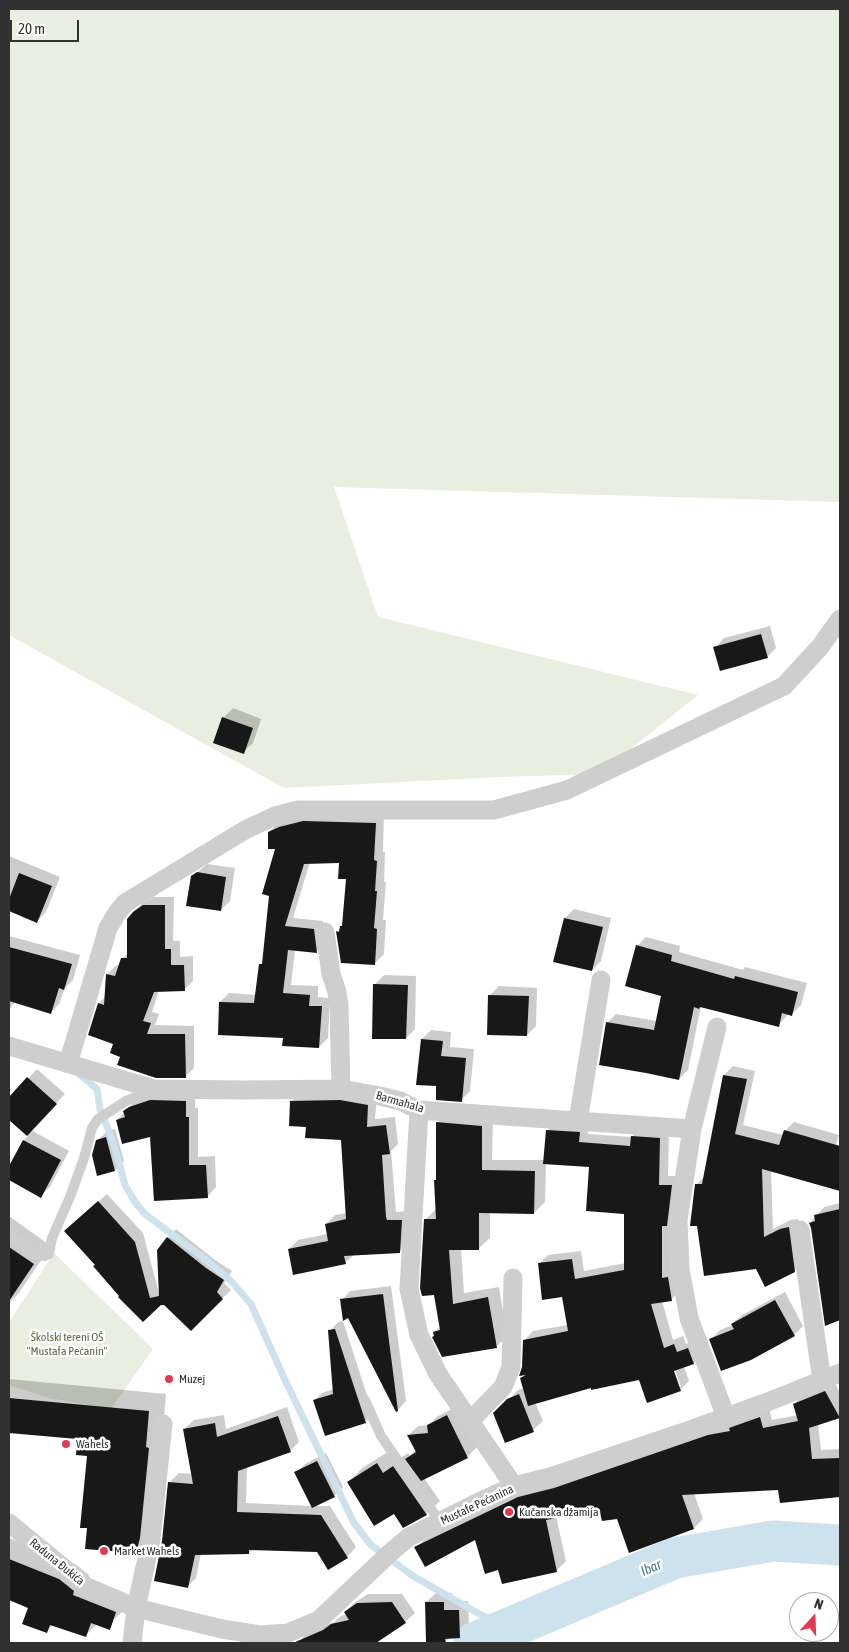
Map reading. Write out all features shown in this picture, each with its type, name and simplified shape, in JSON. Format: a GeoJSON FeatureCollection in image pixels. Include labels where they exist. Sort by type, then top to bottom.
{"type":"FeatureCollection","features":[{"type":"Feature","properties":{"kind":"street"},"geometry":{"type":"LineString","coordinates":[[68,1064],[108,928],[117,913],[125,904],[245,830],[275,816],[298,810],[494,810],[567,790],[784,686],[820,647],[840,619]]}},
{"type":"Feature","properties":{"kind":"street"},"geometry":{"type":"LineString","coordinates":[[325,932],[331,974],[339,1005],[341,1089]]}},
{"type":"Feature","properties":{"kind":"street"},"geometry":{"type":"LineString","coordinates":[[578,1121],[602,980]]}},
{"type":"Feature","properties":{"kind":"street"},"geometry":{"type":"LineString","coordinates":[[717,1026],[692,1128],[678,1220],[680,1269],[689,1318],[726,1417]]}},
{"type":"Feature","properties":{"kind":"street","name":"Barmahala"},"geometry":{"type":"LineString","coordinates":[[9,1046],[154,1089],[341,1089],[400,1101],[419,1110],[692,1128]]}},
{"type":"Feature","properties":{"kind":"street"},"geometry":{"type":"LineString","coordinates":[[419,1110],[409,1290],[419,1335],[438,1374],[514,1486]]}},
{"type":"Feature","properties":{"kind":"street"},"geometry":{"type":"LineString","coordinates":[[800,1230],[822,1381]]}},
{"type":"Feature","properties":{"kind":"street"},"geometry":{"type":"LineString","coordinates":[[470,1421],[503,1387],[511,1367],[513,1278]]}},
{"type":"Feature","properties":{"kind":"street","name":"Mustafe Pećanina"},"geometry":{"type":"LineString","coordinates":[[134,1626],[222,1630],[260,1635],[288,1633],[319,1620],[409,1538],[514,1486],[550,1477],[726,1417],[840,1373]]}},
{"type":"Feature","properties":{"kind":"street"},"geometry":{"type":"LineString","coordinates":[[134,1626],[151,1540],[163,1424]]}},
{"type":"Feature","properties":{"kind":"street","name":"Raduna Ðukića"},"geometry":{"type":"LineString","coordinates":[[9,1523],[134,1626]]}},
{"type":"Feature","properties":{"kind":"lane"},"geometry":{"type":"LineString","coordinates":[[9,1234],[37,1254],[44,1256],[49,1254],[52,1238],[70,1197],[92,1128],[98,1119],[126,1101],[154,1089]]}},
{"type":"Feature","properties":{"kind":"lane"},"geometry":{"type":"LineString","coordinates":[[365,1400],[381,1436],[440,1522]]}},
{"type":"Feature","properties":{"kind":"green space"},"geometry":{"type":"Polygon","coordinates":[[[9,9],[840,9],[840,502],[334,487],[378,617],[698,695],[599,774],[284,788],[9,635],[9,9]]]}},
{"type":"Feature","properties":{"kind":"green space","name":"Školski tereni OŠ \"Mustafa Pećanin\""},"geometry":{"type":"Polygon","coordinates":[[[54,1253],[153,1349],[111,1409],[49,1398],[9,1385],[9,1322],[54,1253]]]}},
{"type":"Feature","properties":{"kind":"building"},"geometry":{"type":"Polygon","coordinates":[[[761,634],[768,658],[720,671],[713,647],[761,634]]]}},
{"type":"Feature","properties":{"kind":"building"},"geometry":{"type":"Polygon","coordinates":[[[222,717],[253,728],[244,754],[213,743],[222,717]]]}},
{"type":"Feature","properties":{"kind":"building"},"geometry":{"type":"Polygon","coordinates":[[[303,821],[376,823],[374,860],[377,861],[375,891],[377,891],[374,928],[377,929],[375,965],[341,963],[336,931],[339,932],[340,926],[342,926],[346,879],[338,879],[339,863],[304,864],[285,926],[314,929],[317,953],[288,950],[283,993],[310,995],[309,1006],[322,1006],[319,1048],[282,1046],[283,1038],[218,1035],[219,1002],[254,1003],[259,964],[262,964],[269,896],[262,894],[275,849],[268,849],[268,832],[303,821]]]}},
{"type":"Feature","properties":{"kind":"building"},"geometry":{"type":"Polygon","coordinates":[[[197,872],[226,877],[221,911],[186,906],[191,876],[197,872]]]}},
{"type":"Feature","properties":{"kind":"building"},"geometry":{"type":"Polygon","coordinates":[[[19,873],[52,886],[37,923],[9,911],[9,899],[19,873]]]}},
{"type":"Feature","properties":{"kind":"building"},"geometry":{"type":"Polygon","coordinates":[[[143,905],[165,905],[165,949],[171,949],[171,965],[184,965],[185,991],[154,992],[143,1021],[151,1023],[147,1034],[185,1034],[186,1078],[156,1078],[117,1065],[120,1057],[110,1053],[113,1044],[88,1035],[98,1003],[104,1005],[106,974],[115,976],[121,958],[127,958],[127,919],[143,905]]]}},
{"type":"Feature","properties":{"kind":"building"},"geometry":{"type":"Polygon","coordinates":[[[564,918],[603,927],[592,971],[553,962],[564,918]]]}},
{"type":"Feature","properties":{"kind":"building"},"geometry":{"type":"Polygon","coordinates":[[[636,945],[672,955],[671,961],[734,979],[735,976],[798,992],[792,1016],[782,1013],[779,1027],[694,1007],[679,1080],[599,1065],[606,1022],[654,1030],[661,996],[625,986],[636,945]]]}},
{"type":"Feature","properties":{"kind":"building"},"geometry":{"type":"Polygon","coordinates":[[[9,947],[72,964],[64,990],[59,988],[51,1014],[9,1001],[9,947]]]}},
{"type":"Feature","properties":{"kind":"building"},"geometry":{"type":"Polygon","coordinates":[[[373,984],[408,985],[406,1039],[372,1039],[373,984]]]}},
{"type":"Feature","properties":{"kind":"building"},"geometry":{"type":"Polygon","coordinates":[[[488,995],[529,996],[527,1036],[487,1035],[488,995]]]}},
{"type":"Feature","properties":{"kind":"building"},"geometry":{"type":"Polygon","coordinates":[[[421,1039],[443,1041],[441,1056],[466,1058],[462,1102],[436,1100],[436,1086],[416,1085],[421,1039]]]}},
{"type":"Feature","properties":{"kind":"building"},"geometry":{"type":"Polygon","coordinates":[[[723,1075],[747,1079],[735,1134],[779,1145],[784,1130],[840,1146],[840,1191],[762,1169],[764,1237],[789,1227],[795,1272],[765,1287],[756,1269],[704,1276],[697,1226],[690,1226],[695,1184],[702,1184],[723,1075]]]}},
{"type":"Feature","properties":{"kind":"building"},"geometry":{"type":"Polygon","coordinates":[[[27,1077],[57,1104],[27,1136],[9,1120],[9,1097],[27,1077]]]}},
{"type":"Feature","properties":{"kind":"building"},"geometry":{"type":"Polygon","coordinates":[[[150,1100],[186,1101],[186,1117],[189,1117],[189,1165],[206,1165],[208,1198],[154,1201],[150,1137],[122,1144],[116,1120],[125,1117],[123,1111],[129,1107],[150,1100]]]}},
{"type":"Feature","properties":{"kind":"building"},"geometry":{"type":"Polygon","coordinates":[[[340,1100],[368,1105],[367,1127],[386,1125],[390,1154],[382,1155],[386,1217],[387,1220],[402,1220],[400,1253],[344,1256],[346,1264],[293,1275],[288,1249],[328,1241],[325,1224],[346,1219],[341,1140],[305,1138],[306,1127],[289,1126],[290,1101],[340,1100]]]}},
{"type":"Feature","properties":{"kind":"building"},"geometry":{"type":"Polygon","coordinates":[[[436,1122],[482,1126],[482,1170],[535,1171],[534,1214],[479,1213],[479,1250],[449,1250],[453,1304],[488,1297],[497,1348],[442,1357],[432,1337],[434,1336],[433,1332],[440,1330],[434,1295],[422,1296],[420,1288],[424,1219],[436,1219],[434,1180],[436,1180],[436,1122]]]}},
{"type":"Feature","properties":{"kind":"building"},"geometry":{"type":"Polygon","coordinates":[[[546,1130],[580,1132],[579,1142],[630,1146],[631,1136],[660,1138],[659,1185],[672,1185],[667,1226],[662,1226],[662,1278],[668,1277],[672,1301],[651,1304],[664,1348],[674,1344],[677,1352],[688,1348],[694,1364],[674,1371],[681,1391],[647,1403],[639,1380],[591,1390],[591,1388],[528,1406],[520,1378],[526,1375],[519,1376],[522,1367],[523,1340],[568,1331],[562,1297],[542,1300],[538,1263],[572,1259],[575,1279],[624,1270],[624,1214],[586,1211],[589,1167],[543,1164],[546,1130]]]}},
{"type":"Feature","properties":{"kind":"building"},"geometry":{"type":"Polygon","coordinates":[[[106,1137],[115,1171],[97,1176],[92,1155],[96,1140],[106,1137]]]}},
{"type":"Feature","properties":{"kind":"building"},"geometry":{"type":"Polygon","coordinates":[[[23,1140],[61,1160],[41,1198],[9,1180],[9,1166],[23,1140]]]}},
{"type":"Feature","properties":{"kind":"building"},"geometry":{"type":"Polygon","coordinates":[[[98,1201],[135,1242],[150,1298],[159,1296],[157,1250],[167,1237],[224,1280],[217,1292],[223,1299],[191,1331],[164,1305],[161,1305],[143,1322],[118,1297],[93,1266],[95,1265],[64,1231],[98,1201]]]}},
{"type":"Feature","properties":{"kind":"building"},"geometry":{"type":"Polygon","coordinates":[[[840,1209],[840,1320],[825,1326],[809,1223],[815,1221],[814,1215],[840,1209]]]}},
{"type":"Feature","properties":{"kind":"building"},"geometry":{"type":"Polygon","coordinates":[[[9,1247],[34,1264],[9,1301],[9,1247]]]}},
{"type":"Feature","properties":{"kind":"building"},"geometry":{"type":"Polygon","coordinates":[[[383,1294],[398,1411],[396,1412],[348,1318],[343,1321],[340,1299],[383,1294]]]}},
{"type":"Feature","properties":{"kind":"building"},"geometry":{"type":"Polygon","coordinates":[[[775,1300],[795,1336],[751,1360],[721,1371],[709,1339],[734,1329],[731,1324],[775,1300]]]}},
{"type":"Feature","properties":{"kind":"building"},"geometry":{"type":"Polygon","coordinates":[[[335,1329],[366,1423],[325,1436],[313,1400],[333,1394],[328,1330],[335,1329]]]}},
{"type":"Feature","properties":{"kind":"building"},"geometry":{"type":"Polygon","coordinates":[[[825,1391],[840,1418],[809,1428],[812,1459],[840,1458],[840,1497],[780,1503],[778,1490],[682,1495],[694,1529],[629,1553],[617,1519],[602,1521],[599,1509],[546,1520],[557,1572],[502,1584],[498,1570],[485,1574],[475,1540],[425,1567],[414,1547],[518,1497],[554,1488],[708,1435],[730,1431],[729,1428],[760,1417],[763,1428],[798,1421],[793,1404],[825,1391]]]}},
{"type":"Feature","properties":{"kind":"building"},"geometry":{"type":"Polygon","coordinates":[[[519,1394],[534,1432],[505,1443],[493,1413],[507,1399],[519,1394]]]}},
{"type":"Feature","properties":{"kind":"building"},"geometry":{"type":"Polygon","coordinates":[[[9,1398],[149,1411],[146,1447],[149,1448],[140,1538],[136,1553],[85,1549],[87,1528],[80,1528],[87,1456],[76,1455],[77,1439],[9,1433],[9,1398]]]}},
{"type":"Feature","properties":{"kind":"building"},"geometry":{"type":"Polygon","coordinates":[[[447,1415],[468,1458],[421,1481],[405,1459],[416,1452],[407,1435],[428,1433],[427,1425],[447,1415]]]}},
{"type":"Feature","properties":{"kind":"building"},"geometry":{"type":"Polygon","coordinates":[[[278,1416],[291,1452],[238,1471],[237,1512],[321,1515],[348,1558],[328,1570],[317,1552],[249,1550],[249,1554],[195,1555],[188,1588],[154,1581],[162,1541],[168,1482],[193,1484],[183,1429],[215,1423],[217,1437],[278,1416]]]}},
{"type":"Feature","properties":{"kind":"building"},"geometry":{"type":"Polygon","coordinates":[[[317,1461],[335,1497],[312,1508],[294,1472],[317,1461]]]}},
{"type":"Feature","properties":{"kind":"building"},"geometry":{"type":"Polygon","coordinates":[[[377,1463],[383,1473],[393,1466],[427,1515],[403,1528],[394,1514],[374,1526],[347,1482],[377,1463]]]}},
{"type":"Feature","properties":{"kind":"building"},"geometry":{"type":"Polygon","coordinates":[[[9,1559],[59,1579],[74,1591],[73,1595],[116,1612],[110,1630],[91,1623],[86,1637],[50,1625],[47,1633],[22,1624],[28,1608],[9,1600],[9,1559]]]}},
{"type":"Feature","properties":{"kind":"building"},"geometry":{"type":"Polygon","coordinates":[[[392,1602],[406,1623],[376,1643],[293,1643],[323,1630],[331,1624],[349,1620],[344,1612],[357,1603],[392,1602]]]}},
{"type":"Feature","properties":{"kind":"building"},"geometry":{"type":"Polygon","coordinates":[[[425,1602],[444,1602],[444,1610],[459,1610],[460,1638],[445,1639],[446,1643],[426,1643],[425,1602]]]}},
{"type":"Feature","properties":{"kind":"waterway"},"geometry":{"type":"LineString","coordinates":[[78,1073],[97,1089],[100,1109],[114,1144],[125,1185],[135,1202],[145,1214],[230,1280],[251,1304],[285,1380],[354,1523],[371,1545],[413,1576],[483,1616],[511,1627]]}},
{"type":"Feature","properties":{"kind":"waterway","name":"Ibar"},"geometry":{"type":"LineString","coordinates":[[474,1643],[675,1558],[773,1541],[840,1545]]}},
{"type":"Feature","properties":{"kind":"place","name":"Muzej"},"geometry":{"type":"Point","coordinates":[169,1379]}},
{"type":"Feature","properties":{"kind":"place","name":"Wahels"},"geometry":{"type":"Point","coordinates":[66,1444]}},
{"type":"Feature","properties":{"kind":"place","name":"Kučanska džamija"},"geometry":{"type":"Point","coordinates":[509,1512]}},
{"type":"Feature","properties":{"kind":"place","name":"Market Wahels"},"geometry":{"type":"Point","coordinates":[104,1551]}}]}
